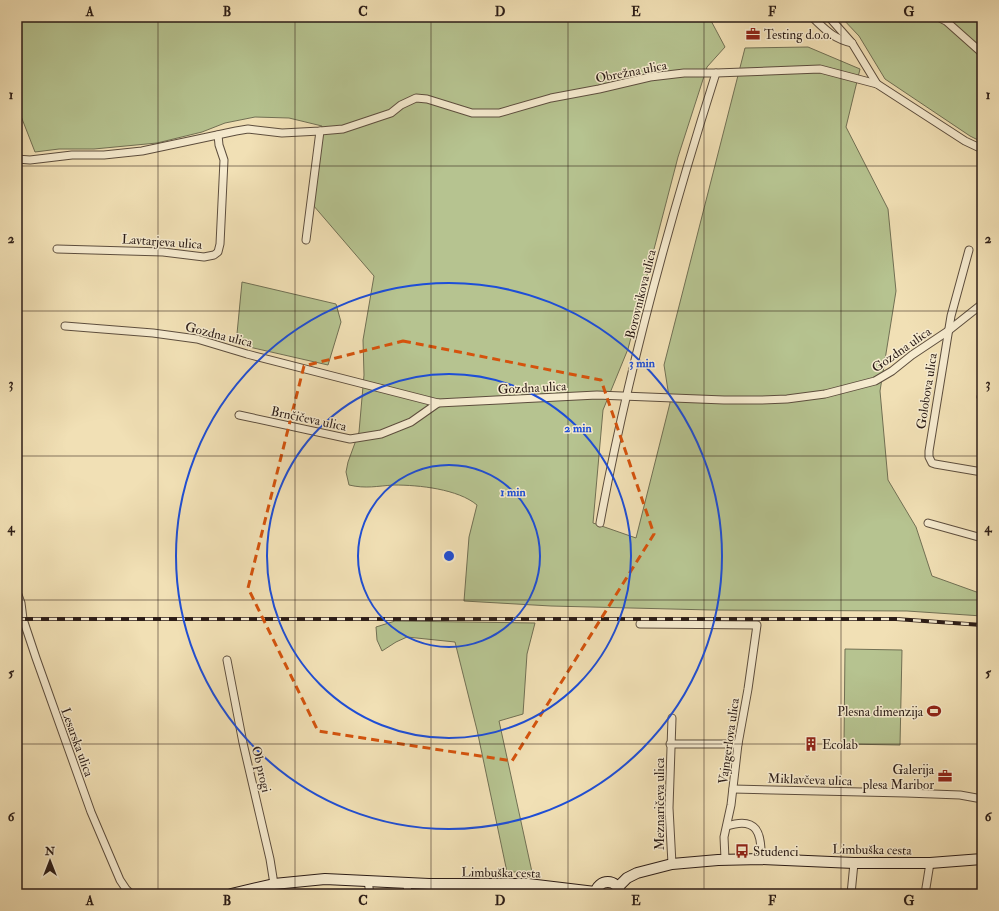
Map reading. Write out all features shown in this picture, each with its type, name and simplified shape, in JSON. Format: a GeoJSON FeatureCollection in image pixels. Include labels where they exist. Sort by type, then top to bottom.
{"type":"FeatureCollection","features":[{"type":"Feature","properties":{"kind":"main road","name":"Limbuška cesta"},"geometry":{"type":"LineString","coordinates":[[230,894],[274,884],[320,879],[368,881],[407,889],[528,884],[595,893],[597,887],[604,882],[612,882],[619,890],[627,878],[637,873],[672,864],[725,859],[854,863],[930,863],[982,858]]}},
{"type":"Feature","properties":{"kind":"street"},"geometry":{"type":"LineString","coordinates":[[812,17],[832,36],[852,43]]}},
{"type":"Feature","properties":{"kind":"street","name":"Obrežna ulica"},"geometry":{"type":"LineString","coordinates":[[829,17],[852,43],[877,84]]}},
{"type":"Feature","properties":{"kind":"street"},"geometry":{"type":"LineString","coordinates":[[938,17],[946,21],[982,53]]}},
{"type":"Feature","properties":{"kind":"street","name":"Obrežna ulica"},"geometry":{"type":"LineString","coordinates":[[320,132],[343,129],[366,122],[391,113],[401,105],[416,98],[427,99],[472,113],[498,113],[551,98],[599,90],[650,77],[684,73],[820,69],[877,84],[966,141],[982,149]]}},
{"type":"Feature","properties":{"kind":"street","name":"Borovnikova ulica"},"geometry":{"type":"LineString","coordinates":[[600,523],[607,484],[648,306],[670,226],[716,73]]}},
{"type":"Feature","properties":{"kind":"street"},"geometry":{"type":"LineString","coordinates":[[17,160],[72,155],[104,155],[142,151],[248,129],[282,133],[320,132],[306,240]]}},
{"type":"Feature","properties":{"kind":"street","name":"Lavtarjeva ulica"},"geometry":{"type":"LineString","coordinates":[[57,248],[163,252],[204,257],[214,255],[218,252],[220,244],[224,160],[219,145],[218,135]]}},
{"type":"Feature","properties":{"kind":"street","name":"Golobova ulica"},"geometry":{"type":"LineString","coordinates":[[970,250],[948,331],[929,457],[932,463],[935,464],[982,472]]}},
{"type":"Feature","properties":{"kind":"street","name":"Gozdna ulica"},"geometry":{"type":"LineString","coordinates":[[65,326],[153,333],[197,339],[247,354],[404,393],[438,403],[597,395],[762,400],[787,399],[825,394],[875,382],[948,331],[982,304]]}},
{"type":"Feature","properties":{"kind":"street","name":"Brnčičeva ulica"},"geometry":{"type":"LineString","coordinates":[[239,415],[350,439],[381,434],[412,422],[438,403]]}},
{"type":"Feature","properties":{"kind":"street"},"geometry":{"type":"LineString","coordinates":[[928,524],[982,538]]}},
{"type":"Feature","properties":{"kind":"street","name":"Lesarska ulica"},"geometry":{"type":"LineString","coordinates":[[17,592],[21,603],[23,619],[36,658],[91,812],[120,880],[131,894]]}},
{"type":"Feature","properties":{"kind":"street","name":"Vajngerlova ulica"},"geometry":{"type":"LineString","coordinates":[[640,624],[757,626],[748,690],[738,744],[733,789],[724,837],[725,859]]}},
{"type":"Feature","properties":{"kind":"street","name":"Ob progi"},"geometry":{"type":"LineString","coordinates":[[227,660],[243,743],[270,859],[274,884]]}},
{"type":"Feature","properties":{"kind":"street","name":"Meznaričeva ulica"},"geometry":{"type":"LineString","coordinates":[[672,718],[669,808],[672,864]]}},
{"type":"Feature","properties":{"kind":"street","name":"Meznaričeva ulica"},"geometry":{"type":"LineString","coordinates":[[670,744],[738,744]]}},
{"type":"Feature","properties":{"kind":"street","name":"Miklavčeva ulica"},"geometry":{"type":"LineString","coordinates":[[733,789],[960,795],[982,799]]}},
{"type":"Feature","properties":{"kind":"street"},"geometry":{"type":"LineString","coordinates":[[727,826],[739,822],[752,825],[758,831],[762,850],[762,859]]}},
{"type":"Feature","properties":{"kind":"street"},"geometry":{"type":"LineString","coordinates":[[851,894],[854,863]]}},
{"type":"Feature","properties":{"kind":"street"},"geometry":{"type":"LineString","coordinates":[[925,894],[930,863]]}},
{"type":"Feature","properties":{"kind":"street"},"geometry":{"type":"LineString","coordinates":[[368,881],[370,894]]}},
{"type":"Feature","properties":{"kind":"highlighted area"},"geometry":{"type":"Polygon","coordinates":[[[403,341],[601,380],[654,534],[512,761],[318,731],[248,588],[304,366],[403,341]]]}},
{"type":"Feature","properties":{"kind":"green space"},"geometry":{"type":"Polygon","coordinates":[[[17,17],[709,17],[725,47],[707,67],[678,157],[628,349],[603,410],[593,523],[636,538],[670,403],[664,365],[745,48],[808,47],[860,69],[846,127],[888,209],[896,291],[880,391],[888,480],[916,527],[932,576],[982,594],[982,616],[907,611],[711,610],[551,606],[464,601],[469,537],[477,505],[460,495],[426,487],[394,485],[366,487],[349,485],[346,472],[359,432],[364,375],[363,340],[374,276],[313,205],[322,126],[289,118],[255,117],[225,123],[202,132],[157,143],[94,149],[59,149],[35,152],[17,106],[17,17]]]}},
{"type":"Feature","properties":{"kind":"green space"},"geometry":{"type":"Polygon","coordinates":[[[841,17],[982,17],[982,142],[970,136],[885,79],[859,36],[841,17]]]}},
{"type":"Feature","properties":{"kind":"green space"},"geometry":{"type":"Polygon","coordinates":[[[242,282],[336,304],[341,322],[328,365],[236,344],[242,282]]]}},
{"type":"Feature","properties":{"kind":"green space"},"geometry":{"type":"Polygon","coordinates":[[[395,621],[535,623],[527,654],[523,714],[499,721],[532,872],[507,872],[477,730],[455,642],[407,637],[382,651],[377,640],[376,627],[395,621]]]}},
{"type":"Feature","properties":{"kind":"green space"},"geometry":{"type":"Polygon","coordinates":[[[845,649],[902,650],[900,745],[844,744],[845,649]]]}},
{"type":"Feature","properties":{"kind":"railway"},"geometry":{"type":"LineString","coordinates":[[17,619],[896,619],[982,625]]}},
{"type":"Feature","properties":{"kind":"place","name":"Testing d.o.o."},"geometry":{"type":"Point","coordinates":[753,34]}},
{"type":"Feature","properties":{"kind":"place","name":"Plesna dimenzija"},"geometry":{"type":"Point","coordinates":[934,711]}},
{"type":"Feature","properties":{"kind":"place","name":"Ecolab"},"geometry":{"type":"Point","coordinates":[811,744]}},
{"type":"Feature","properties":{"kind":"place","name":"Galerija plesa Maribor"},"geometry":{"type":"Point","coordinates":[945,776]}},
{"type":"Feature","properties":{"kind":"place","name":"Studenci"},"geometry":{"type":"Point","coordinates":[742,851]}}]}
